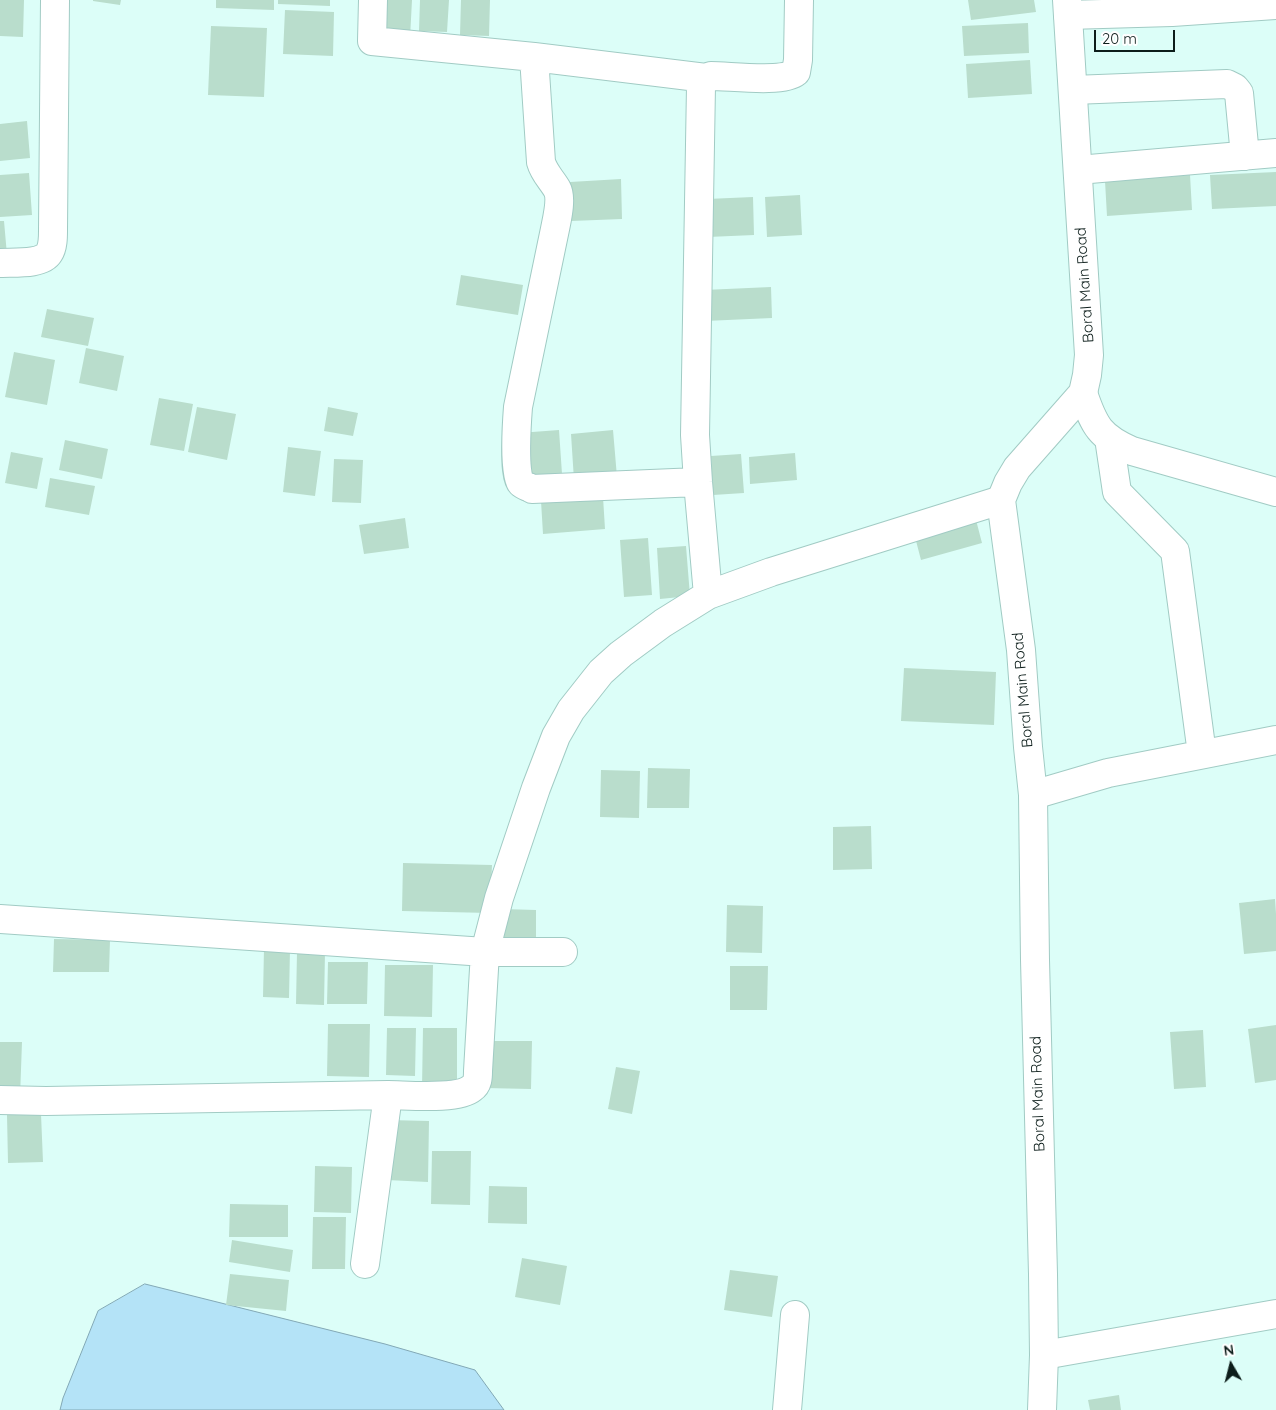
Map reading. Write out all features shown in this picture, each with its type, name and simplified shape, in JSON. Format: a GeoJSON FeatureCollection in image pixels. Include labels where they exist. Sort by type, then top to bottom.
{"type":"FeatureCollection","features":[{"type":"Feature","properties":{"kind":"street"},"geometry":{"type":"LineString","coordinates":[[0,263],[30,262],[45,258],[51,248],[53,230],[55,0]]}},
{"type":"Feature","properties":{"kind":"street"},"geometry":{"type":"LineString","coordinates":[[373,0],[372,41],[534,57],[706,78],[719,76],[780,78],[793,75],[796,72],[798,60],[799,0]]}},
{"type":"Feature","properties":{"kind":"street"},"geometry":{"type":"LineString","coordinates":[[1068,8],[1172,12],[1276,5]]}},
{"type":"Feature","properties":{"kind":"street","name":"Boral Main Road"},"geometry":{"type":"LineString","coordinates":[[1042,1410],[1044,1274],[1035,960],[1033,795],[1021,650],[1002,500],[1008,483],[1017,468],[1083,393],[1087,375],[1089,355],[1068,8]]}},
{"type":"Feature","properties":{"kind":"street"},"geometry":{"type":"LineString","coordinates":[[534,57],[541,162],[545,173],[558,191],[559,199],[555,229],[518,407],[518,478],[522,484],[532,488],[544,489],[698,482]]}},
{"type":"Feature","properties":{"kind":"street"},"geometry":{"type":"LineString","coordinates":[[706,78],[701,86],[700,104],[695,434],[708,595]]}},
{"type":"Feature","properties":{"kind":"street"},"geometry":{"type":"LineString","coordinates":[[1073,90],[1227,84],[1235,88],[1239,93],[1245,156]]}},
{"type":"Feature","properties":{"kind":"street"},"geometry":{"type":"LineString","coordinates":[[1078,170],[1276,153]]}},
{"type":"Feature","properties":{"kind":"street"},"geometry":{"type":"LineString","coordinates":[[1083,393],[1090,416],[1099,430],[1115,444],[1132,451],[1276,492]]}},
{"type":"Feature","properties":{"kind":"street"},"geometry":{"type":"LineString","coordinates":[[1108,438],[1117,492],[1175,551],[1202,754]]}},
{"type":"Feature","properties":{"kind":"street"},"geometry":{"type":"LineString","coordinates":[[0,1100],[46,1101],[454,1095],[473,1088],[477,1082],[486,952],[499,898],[536,788],[556,736],[570,710],[601,672],[620,654],[663,623],[708,595],[771,572],[1002,500]]}},
{"type":"Feature","properties":{"kind":"street"},"geometry":{"type":"LineString","coordinates":[[1033,795],[1108,773],[1276,740]]}},
{"type":"Feature","properties":{"kind":"street"},"geometry":{"type":"LineString","coordinates":[[0,919],[486,952],[563,952]]}},
{"type":"Feature","properties":{"kind":"street"},"geometry":{"type":"LineString","coordinates":[[365,1264],[388,1095]]}},
{"type":"Feature","properties":{"kind":"street"},"geometry":{"type":"LineString","coordinates":[[1044,1356],[1276,1314]]}},
{"type":"Feature","properties":{"kind":"street"},"geometry":{"type":"LineString","coordinates":[[788,1410],[795,1315]]}},
{"type":"Feature","properties":{"kind":"water"},"geometry":{"type":"Polygon","coordinates":[[[145,1284],[385,1344],[475,1370],[504,1410],[60,1410],[98,1311],[145,1284]]]}},
{"type":"Feature","properties":{"kind":"building"},"geometry":{"type":"Polygon","coordinates":[[[0,0],[24,0],[23,37],[0,36],[0,0]]]}},
{"type":"Feature","properties":{"kind":"building"},"geometry":{"type":"Polygon","coordinates":[[[93,0],[121,0],[120,5],[93,0]]]}},
{"type":"Feature","properties":{"kind":"building"},"geometry":{"type":"Polygon","coordinates":[[[216,0],[274,0],[274,10],[216,8],[216,0]]]}},
{"type":"Feature","properties":{"kind":"building"},"geometry":{"type":"Polygon","coordinates":[[[278,0],[330,0],[330,6],[278,4],[278,0]]]}},
{"type":"Feature","properties":{"kind":"building"},"geometry":{"type":"Polygon","coordinates":[[[379,0],[412,0],[410,38],[378,37],[379,0]]]}},
{"type":"Feature","properties":{"kind":"building"},"geometry":{"type":"Polygon","coordinates":[[[420,0],[449,0],[447,32],[419,31],[420,0]]]}},
{"type":"Feature","properties":{"kind":"building"},"geometry":{"type":"Polygon","coordinates":[[[461,0],[490,0],[489,36],[460,35],[461,0]]]}},
{"type":"Feature","properties":{"kind":"building"},"geometry":{"type":"Polygon","coordinates":[[[968,0],[1034,0],[1036,12],[971,20],[968,0]]]}},
{"type":"Feature","properties":{"kind":"building"},"geometry":{"type":"Polygon","coordinates":[[[285,10],[334,12],[333,56],[283,54],[285,10]]]}},
{"type":"Feature","properties":{"kind":"building"},"geometry":{"type":"Polygon","coordinates":[[[1028,23],[1029,53],[964,56],[962,26],[1028,23]]]}},
{"type":"Feature","properties":{"kind":"building"},"geometry":{"type":"Polygon","coordinates":[[[211,26],[267,28],[264,97],[208,95],[211,26]]]}},
{"type":"Feature","properties":{"kind":"building"},"geometry":{"type":"Polygon","coordinates":[[[1030,60],[1032,94],[968,98],[966,64],[1030,60]]]}},
{"type":"Feature","properties":{"kind":"building"},"geometry":{"type":"Polygon","coordinates":[[[27,121],[30,158],[0,161],[0,124],[27,121]]]}},
{"type":"Feature","properties":{"kind":"building"},"geometry":{"type":"Polygon","coordinates":[[[1276,172],[1276,206],[1212,209],[1210,175],[1276,172]]]}},
{"type":"Feature","properties":{"kind":"building"},"geometry":{"type":"Polygon","coordinates":[[[29,173],[32,215],[0,217],[0,175],[29,173]]]}},
{"type":"Feature","properties":{"kind":"building"},"geometry":{"type":"Polygon","coordinates":[[[1190,175],[1192,210],[1107,216],[1105,181],[1190,175]]]}},
{"type":"Feature","properties":{"kind":"building"},"geometry":{"type":"Polygon","coordinates":[[[621,179],[622,219],[571,221],[570,182],[621,179]]]}},
{"type":"Feature","properties":{"kind":"building"},"geometry":{"type":"Polygon","coordinates":[[[800,195],[802,235],[767,237],[765,197],[800,195]]]}},
{"type":"Feature","properties":{"kind":"building"},"geometry":{"type":"Polygon","coordinates":[[[753,197],[754,235],[708,237],[707,199],[753,197]]]}},
{"type":"Feature","properties":{"kind":"building"},"geometry":{"type":"Polygon","coordinates":[[[0,221],[4,221],[7,255],[0,255],[0,221]]]}},
{"type":"Feature","properties":{"kind":"building"},"geometry":{"type":"Polygon","coordinates":[[[461,275],[523,285],[518,315],[456,305],[461,275]]]}},
{"type":"Feature","properties":{"kind":"building"},"geometry":{"type":"Polygon","coordinates":[[[771,287],[772,318],[705,321],[704,290],[771,287]]]}},
{"type":"Feature","properties":{"kind":"building"},"geometry":{"type":"Polygon","coordinates":[[[47,309],[94,318],[88,346],[41,337],[47,309]]]}},
{"type":"Feature","properties":{"kind":"building"},"geometry":{"type":"Polygon","coordinates":[[[86,348],[124,356],[117,391],[79,383],[86,348]]]}},
{"type":"Feature","properties":{"kind":"building"},"geometry":{"type":"Polygon","coordinates":[[[14,352],[55,360],[47,405],[5,397],[14,352]]]}},
{"type":"Feature","properties":{"kind":"building"},"geometry":{"type":"Polygon","coordinates":[[[159,398],[193,404],[184,451],[150,445],[159,398]]]}},
{"type":"Feature","properties":{"kind":"building"},"geometry":{"type":"Polygon","coordinates":[[[197,407],[236,414],[227,460],[188,452],[197,407]]]}},
{"type":"Feature","properties":{"kind":"building"},"geometry":{"type":"Polygon","coordinates":[[[328,407],[358,413],[353,436],[324,431],[328,407]]]}},
{"type":"Feature","properties":{"kind":"building"},"geometry":{"type":"Polygon","coordinates":[[[559,430],[562,474],[523,478],[519,433],[559,430]]]}},
{"type":"Feature","properties":{"kind":"building"},"geometry":{"type":"Polygon","coordinates":[[[613,430],[617,477],[574,480],[571,434],[613,430]]]}},
{"type":"Feature","properties":{"kind":"building"},"geometry":{"type":"Polygon","coordinates":[[[65,440],[108,449],[102,479],[59,470],[65,440]]]}},
{"type":"Feature","properties":{"kind":"building"},"geometry":{"type":"Polygon","coordinates":[[[288,447],[321,451],[315,496],[283,492],[288,447]]]}},
{"type":"Feature","properties":{"kind":"building"},"geometry":{"type":"Polygon","coordinates":[[[11,452],[43,458],[37,489],[5,483],[11,452]]]}},
{"type":"Feature","properties":{"kind":"building"},"geometry":{"type":"Polygon","coordinates":[[[795,453],[797,480],[750,484],[749,457],[795,453]]]}},
{"type":"Feature","properties":{"kind":"building"},"geometry":{"type":"Polygon","coordinates":[[[741,454],[744,493],[713,495],[711,456],[741,454]]]}},
{"type":"Feature","properties":{"kind":"building"},"geometry":{"type":"Polygon","coordinates":[[[334,459],[363,460],[361,503],[332,502],[334,459]]]}},
{"type":"Feature","properties":{"kind":"building"},"geometry":{"type":"Polygon","coordinates":[[[50,478],[95,486],[89,515],[45,507],[50,478]]]}},
{"type":"Feature","properties":{"kind":"building"},"geometry":{"type":"Polygon","coordinates":[[[603,497],[605,529],[543,534],[541,501],[603,497]]]}},
{"type":"Feature","properties":{"kind":"building"},"geometry":{"type":"Polygon","coordinates":[[[405,518],[409,548],[364,554],[359,525],[405,518]]]}},
{"type":"Feature","properties":{"kind":"building"},"geometry":{"type":"Polygon","coordinates":[[[976,520],[982,543],[921,560],[915,537],[976,520]]]}},
{"type":"Feature","properties":{"kind":"building"},"geometry":{"type":"Polygon","coordinates":[[[648,538],[652,595],[624,597],[620,540],[648,538]]]}},
{"type":"Feature","properties":{"kind":"building"},"geometry":{"type":"Polygon","coordinates":[[[686,546],[690,596],[660,599],[657,548],[686,546]]]}},
{"type":"Feature","properties":{"kind":"building"},"geometry":{"type":"Polygon","coordinates":[[[904,668],[996,672],[994,725],[901,721],[904,668]]]}},
{"type":"Feature","properties":{"kind":"building"},"geometry":{"type":"Polygon","coordinates":[[[648,768],[690,769],[689,808],[647,808],[648,768]]]}},
{"type":"Feature","properties":{"kind":"building"},"geometry":{"type":"Polygon","coordinates":[[[601,770],[640,771],[639,818],[600,817],[601,770]]]}},
{"type":"Feature","properties":{"kind":"building"},"geometry":{"type":"Polygon","coordinates":[[[871,826],[872,869],[833,870],[833,827],[871,826]]]}},
{"type":"Feature","properties":{"kind":"building"},"geometry":{"type":"Polygon","coordinates":[[[403,863],[492,865],[490,913],[402,911],[403,863]]]}},
{"type":"Feature","properties":{"kind":"building"},"geometry":{"type":"Polygon","coordinates":[[[1275,899],[1276,951],[1244,954],[1239,903],[1275,899]]]}},
{"type":"Feature","properties":{"kind":"building"},"geometry":{"type":"Polygon","coordinates":[[[727,905],[763,906],[762,953],[726,952],[727,905]]]}},
{"type":"Feature","properties":{"kind":"building"},"geometry":{"type":"Polygon","coordinates":[[[502,909],[536,910],[536,940],[501,940],[502,909]]]}},
{"type":"Feature","properties":{"kind":"building"},"geometry":{"type":"Polygon","coordinates":[[[54,939],[110,940],[109,972],[53,972],[54,939]]]}},
{"type":"Feature","properties":{"kind":"building"},"geometry":{"type":"Polygon","coordinates":[[[264,948],[290,949],[289,998],[263,997],[264,948]]]}},
{"type":"Feature","properties":{"kind":"building"},"geometry":{"type":"Polygon","coordinates":[[[297,952],[325,952],[324,1005],[296,1004],[297,952]]]}},
{"type":"Feature","properties":{"kind":"building"},"geometry":{"type":"Polygon","coordinates":[[[328,962],[368,962],[367,1004],[327,1004],[328,962]]]}},
{"type":"Feature","properties":{"kind":"building"},"geometry":{"type":"Polygon","coordinates":[[[385,965],[433,965],[432,1017],[384,1016],[385,965]]]}},
{"type":"Feature","properties":{"kind":"building"},"geometry":{"type":"Polygon","coordinates":[[[730,966],[768,966],[767,1010],[730,1010],[730,966]]]}},
{"type":"Feature","properties":{"kind":"building"},"geometry":{"type":"Polygon","coordinates":[[[328,1024],[370,1024],[369,1077],[327,1076],[328,1024]]]}},
{"type":"Feature","properties":{"kind":"building"},"geometry":{"type":"Polygon","coordinates":[[[1276,1025],[1276,1080],[1255,1083],[1248,1029],[1276,1025]]]}},
{"type":"Feature","properties":{"kind":"building"},"geometry":{"type":"Polygon","coordinates":[[[387,1028],[416,1028],[415,1076],[386,1075],[387,1028]]]}},
{"type":"Feature","properties":{"kind":"building"},"geometry":{"type":"Polygon","coordinates":[[[423,1028],[457,1028],[457,1089],[422,1088],[423,1028]]]}},
{"type":"Feature","properties":{"kind":"building"},"geometry":{"type":"Polygon","coordinates":[[[1203,1030],[1206,1087],[1174,1089],[1170,1032],[1203,1030]]]}},
{"type":"Feature","properties":{"kind":"building"},"geometry":{"type":"Polygon","coordinates":[[[486,1041],[532,1041],[531,1089],[485,1088],[486,1041]]]}},
{"type":"Feature","properties":{"kind":"building"},"geometry":{"type":"Polygon","coordinates":[[[0,1042],[22,1042],[20,1097],[0,1096],[0,1042]]]}},
{"type":"Feature","properties":{"kind":"building"},"geometry":{"type":"Polygon","coordinates":[[[616,1067],[640,1071],[632,1114],[608,1109],[616,1067]]]}},
{"type":"Feature","properties":{"kind":"building"},"geometry":{"type":"Polygon","coordinates":[[[41,1114],[43,1162],[8,1163],[7,1115],[41,1114]]]}},
{"type":"Feature","properties":{"kind":"building"},"geometry":{"type":"Polygon","coordinates":[[[388,1120],[429,1121],[428,1182],[387,1180],[388,1120]]]}},
{"type":"Feature","properties":{"kind":"building"},"geometry":{"type":"Polygon","coordinates":[[[432,1151],[471,1151],[470,1205],[431,1204],[432,1151]]]}},
{"type":"Feature","properties":{"kind":"building"},"geometry":{"type":"Polygon","coordinates":[[[315,1166],[352,1167],[351,1213],[314,1212],[315,1166]]]}},
{"type":"Feature","properties":{"kind":"building"},"geometry":{"type":"Polygon","coordinates":[[[489,1186],[527,1187],[527,1224],[488,1223],[489,1186]]]}},
{"type":"Feature","properties":{"kind":"building"},"geometry":{"type":"Polygon","coordinates":[[[230,1204],[288,1205],[288,1237],[229,1237],[230,1204]]]}},
{"type":"Feature","properties":{"kind":"building"},"geometry":{"type":"Polygon","coordinates":[[[313,1217],[346,1217],[345,1269],[312,1269],[313,1217]]]}},
{"type":"Feature","properties":{"kind":"building"},"geometry":{"type":"Polygon","coordinates":[[[232,1240],[293,1250],[290,1272],[229,1262],[232,1240]]]}},
{"type":"Feature","properties":{"kind":"building"},"geometry":{"type":"Polygon","coordinates":[[[522,1258],[567,1266],[560,1305],[515,1297],[522,1258]]]}},
{"type":"Feature","properties":{"kind":"building"},"geometry":{"type":"Polygon","coordinates":[[[730,1270],[778,1276],[772,1317],[724,1310],[730,1270]]]}},
{"type":"Feature","properties":{"kind":"building"},"geometry":{"type":"Polygon","coordinates":[[[230,1274],[289,1280],[286,1311],[226,1305],[230,1274]]]}},
{"type":"Feature","properties":{"kind":"building"},"geometry":{"type":"Polygon","coordinates":[[[1119,1395],[1121,1410],[1090,1410],[1088,1400],[1119,1395]]]}}]}
